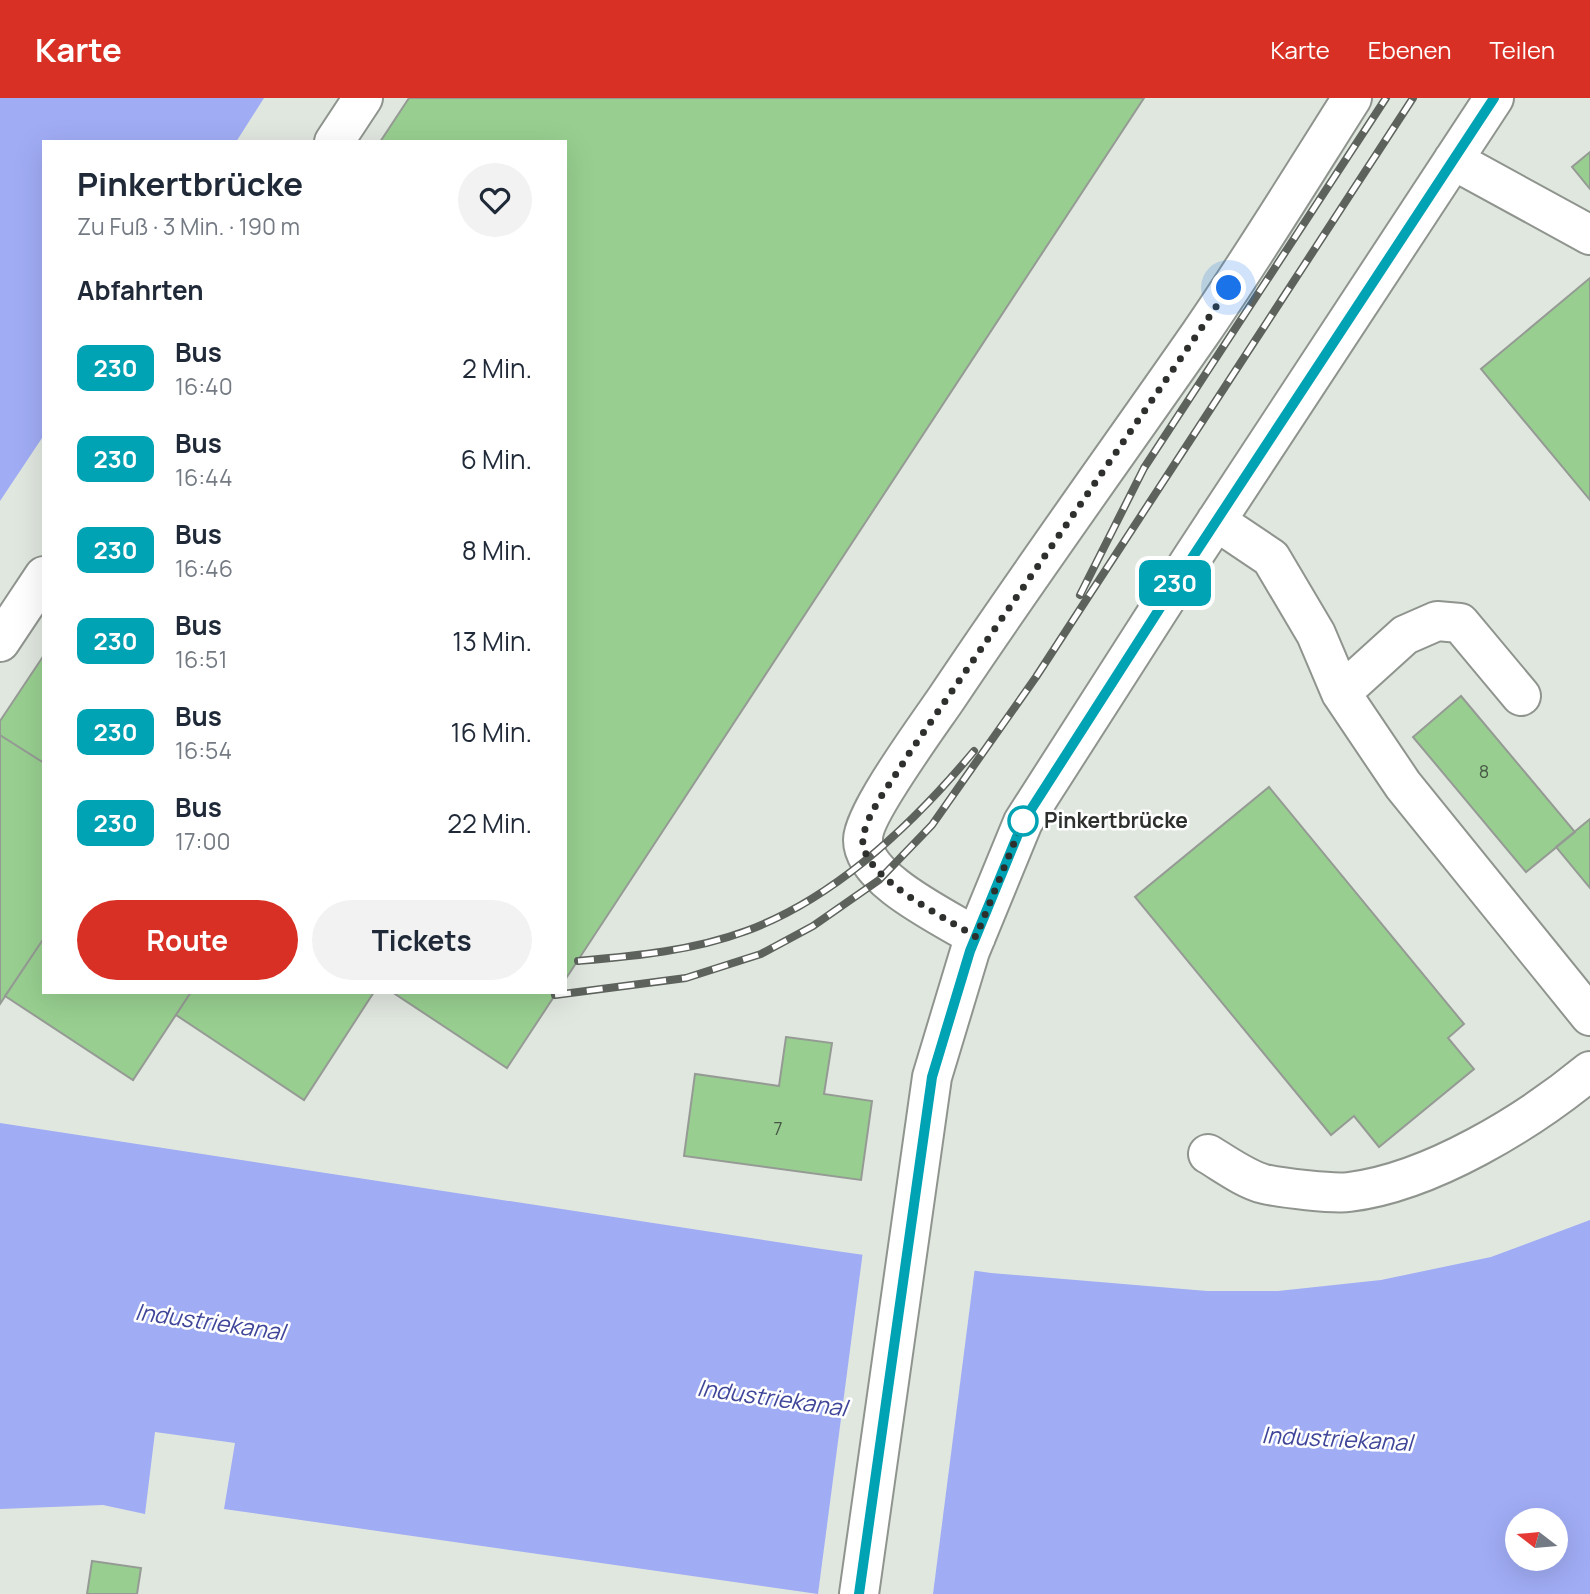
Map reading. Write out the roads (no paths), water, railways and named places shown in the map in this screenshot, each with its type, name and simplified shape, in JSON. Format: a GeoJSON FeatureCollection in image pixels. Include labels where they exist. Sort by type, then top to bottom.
{"type":"FeatureCollection","features":[{"type":"Feature","properties":{"kind":"street"},"geometry":{"type":"LineString","coordinates":[[335,140],[363,98]]}},
{"type":"Feature","properties":{"kind":"street"},"geometry":{"type":"LineString","coordinates":[[976,937],[881,877],[868,858],[863,840],[872,816],[906,758],[998,622],[1201,332],[1352,98]]}},
{"type":"Feature","properties":{"kind":"street"},"geometry":{"type":"LineString","coordinates":[[859,1594],[932,1077],[976,937],[1034,802],[1494,98]]}},
{"type":"Feature","properties":{"kind":"street"},"geometry":{"type":"LineString","coordinates":[[1453,160],[1590,235]]}},
{"type":"Feature","properties":{"kind":"street"},"geometry":{"type":"LineString","coordinates":[[1216,521],[1271,558],[1316,634],[1342,693],[1403,785],[1590,1016]]}},
{"type":"Feature","properties":{"kind":"street"},"geometry":{"type":"LineString","coordinates":[[0,642],[42,579]]}},
{"type":"Feature","properties":{"kind":"street"},"geometry":{"type":"LineString","coordinates":[[1342,693],[1405,635],[1437,621],[1460,622],[1521,696]]}},
{"type":"Feature","properties":{"kind":"street"},"geometry":{"type":"LineString","coordinates":[[1208,1154],[1262,1184],[1348,1193],[1411,1176],[1475,1147],[1562,1094],[1590,1070]]}},
{"type":"Feature","properties":{"kind":"water"},"geometry":{"type":"Polygon","coordinates":[[[0,98],[264,98],[237,140],[42,140],[42,438],[0,501],[0,98]]]}},
{"type":"Feature","properties":{"kind":"water","name":"Industriekanal"},"geometry":{"type":"Polygon","coordinates":[[[0,1123],[991,1273],[1207,1291],[1278,1291],[1381,1280],[1491,1257],[1590,1220],[1590,1594],[818,1594],[224,1509],[235,1443],[155,1432],[145,1514],[103,1505],[0,1509],[0,1123]]]}},
{"type":"Feature","properties":{"kind":"railway"},"geometry":{"type":"LineString","coordinates":[[1080,595],[1144,468],[1386,98]]}},
{"type":"Feature","properties":{"kind":"railway"},"geometry":{"type":"LineString","coordinates":[[567,993],[686,978],[761,954],[813,926],[879,880],[932,825],[1036,677],[1413,98]]}},
{"type":"Feature","properties":{"kind":"railway"},"geometry":{"type":"LineString","coordinates":[[578,961],[684,948],[726,938],[779,917],[842,879],[871,856],[926,805],[974,751]]}},
{"type":"Feature","properties":{"kind":"railway"},"geometry":{"type":"LineString","coordinates":[[555,995],[563,994]]}},
{"type":"Feature","properties":{"kind":"place","name":"Pinkertbrücke"},"geometry":{"type":"Point","coordinates":[1023,821]}}]}
